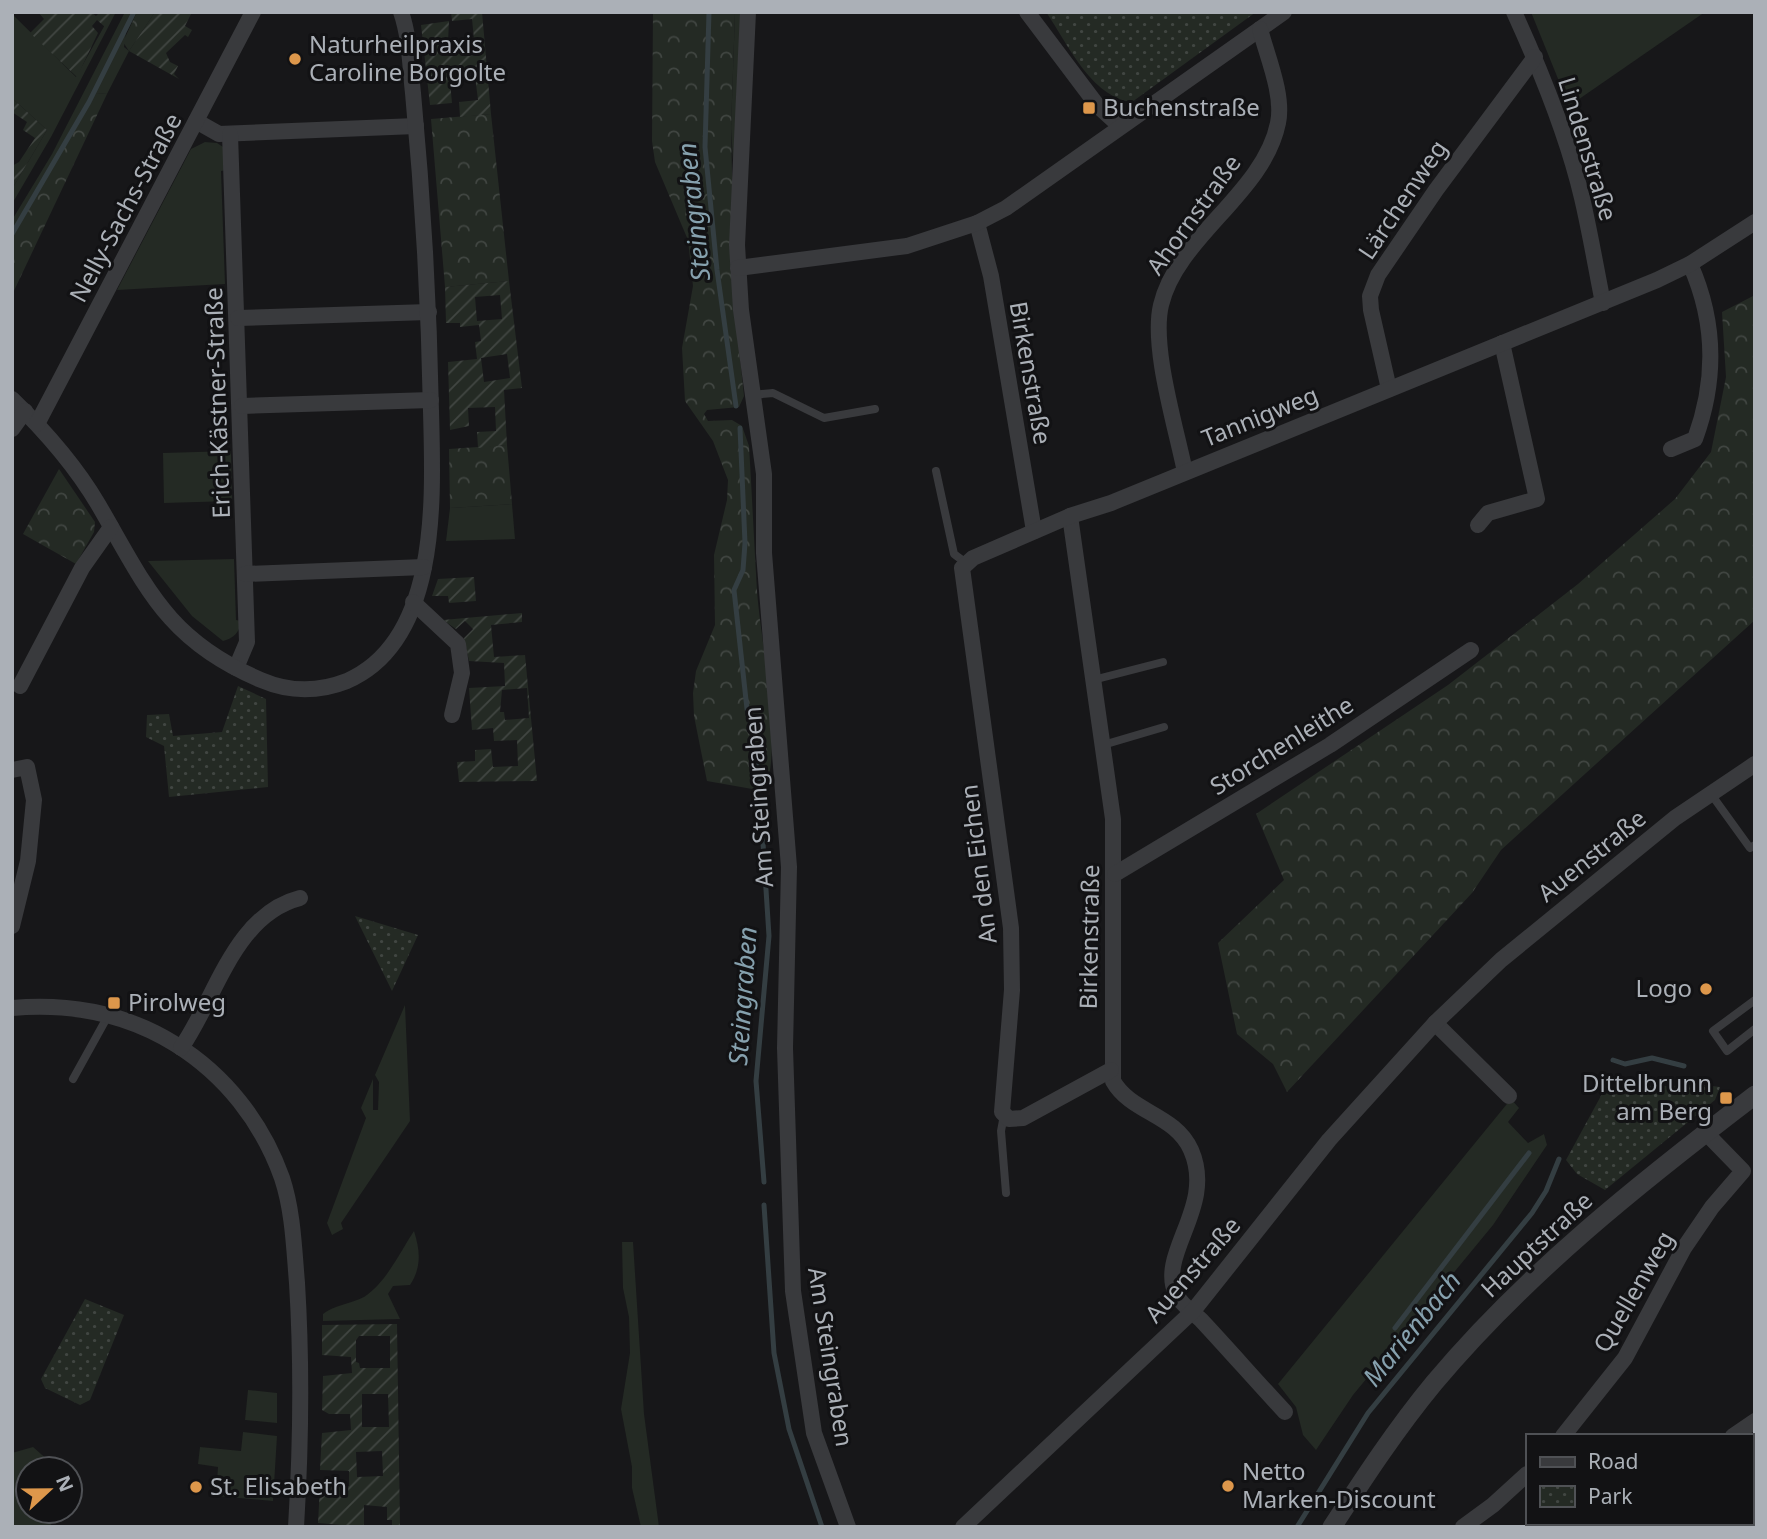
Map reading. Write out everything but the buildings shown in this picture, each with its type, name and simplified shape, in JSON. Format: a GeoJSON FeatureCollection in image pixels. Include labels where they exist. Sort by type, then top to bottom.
{"type":"FeatureCollection","features":[{"type":"Feature","properties":{"kind":"street","name":"Nelly-Sachs-Straße"},"geometry":{"type":"LineString","coordinates":[[37,424],[253,12]]}},
{"type":"Feature","properties":{"kind":"street"},"geometry":{"type":"LineString","coordinates":[[12,399],[73,467],[111,527],[132,569],[162,611],[201,646],[236,668],[288,688],[302,690],[339,684],[365,671],[380,658],[402,628],[413,602],[424,567],[432,515],[429,312],[416,126],[407,39],[401,12]]}},
{"type":"Feature","properties":{"kind":"street","name":"Am Steingraben"},"geometry":{"type":"LineString","coordinates":[[748,12],[738,268],[764,474],[764,553],[789,867],[785,1048],[793,1291],[814,1433],[848,1527]]}},
{"type":"Feature","properties":{"kind":"street"},"geometry":{"type":"LineString","coordinates":[[1027,12],[1097,105],[1120,126]]}},
{"type":"Feature","properties":{"kind":"street"},"geometry":{"type":"LineString","coordinates":[[738,268],[884,251],[976,223],[1006,208],[1284,12]]}},
{"type":"Feature","properties":{"kind":"street","name":"Lindenstraße"},"geometry":{"type":"LineString","coordinates":[[1514,12],[1535,57],[1582,197],[1603,303]]}},
{"type":"Feature","properties":{"kind":"street","name":"Ahornstraße"},"geometry":{"type":"LineString","coordinates":[[1185,472],[1158,337],[1161,306],[1178,269],[1268,150],[1279,122],[1276,96],[1260,29]]}},
{"type":"Feature","properties":{"kind":"street","name":"Lärchenweg"},"geometry":{"type":"LineString","coordinates":[[1389,389],[1371,310],[1370,296],[1378,275],[1443,180],[1535,57]]}},
{"type":"Feature","properties":{"kind":"street"},"geometry":{"type":"LineString","coordinates":[[196,121],[219,134],[416,126]]}},
{"type":"Feature","properties":{"kind":"street","name":"Erich-Kästner-Straße"},"geometry":{"type":"LineString","coordinates":[[230,134],[242,407],[247,642],[236,668]]}},
{"type":"Feature","properties":{"kind":"street","name":"Tannigweg"},"geometry":{"type":"LineString","coordinates":[[1034,531],[1111,503],[1603,303],[1690,264],[1755,222]]}},
{"type":"Feature","properties":{"kind":"street","name":"Birkenstraße"},"geometry":{"type":"LineString","coordinates":[[976,223],[991,276],[1034,531]]}},
{"type":"Feature","properties":{"kind":"street"},"geometry":{"type":"LineString","coordinates":[[1671,449],[1695,439],[1707,388],[1710,318],[1690,264]]}},
{"type":"Feature","properties":{"kind":"street"},"geometry":{"type":"LineString","coordinates":[[238,317],[429,312]]}},
{"type":"Feature","properties":{"kind":"street"},"geometry":{"type":"LineString","coordinates":[[1478,525],[1488,513],[1537,499],[1502,343]]}},
{"type":"Feature","properties":{"kind":"street"},"geometry":{"type":"LineString","coordinates":[[242,407],[431,400]]}},
{"type":"Feature","properties":{"kind":"street"},"geometry":{"type":"LineString","coordinates":[[12,429],[25,411]]}},
{"type":"Feature","properties":{"kind":"street","name":"Birkenstraße"},"geometry":{"type":"LineString","coordinates":[[1070,516],[1113,819],[1115,874],[1111,1070]]}},
{"type":"Feature","properties":{"kind":"street"},"geometry":{"type":"LineString","coordinates":[[20,686],[82,568],[111,527]]}},
{"type":"Feature","properties":{"kind":"street"},"geometry":{"type":"LineString","coordinates":[[966,563],[1034,531]]}},
{"type":"Feature","properties":{"kind":"street","name":"An den Eichen"},"geometry":{"type":"LineString","coordinates":[[966,563],[962,576],[1011,928],[1012,990],[1002,1110]]}},
{"type":"Feature","properties":{"kind":"street"},"geometry":{"type":"LineString","coordinates":[[245,574],[424,567]]}},
{"type":"Feature","properties":{"kind":"street"},"geometry":{"type":"LineString","coordinates":[[413,602],[458,644],[462,673],[452,715]]}},
{"type":"Feature","properties":{"kind":"street","name":"Storchenleithe"},"geometry":{"type":"LineString","coordinates":[[1115,874],[1330,746],[1471,650]]}},
{"type":"Feature","properties":{"kind":"street","name":"Auenstraße"},"geometry":{"type":"LineString","coordinates":[[963,1527],[1193,1311],[1328,1140],[1435,1023],[1501,960],[1675,818],[1755,764]]}},
{"type":"Feature","properties":{"kind":"street"},"geometry":{"type":"LineString","coordinates":[[12,770],[27,767],[34,800],[28,861],[12,926]]}},
{"type":"Feature","properties":{"kind":"street"},"geometry":{"type":"LineString","coordinates":[[181,1048],[244,939],[273,910],[300,898]]}},
{"type":"Feature","properties":{"kind":"street"},"geometry":{"type":"LineString","coordinates":[[12,1007],[42,1005],[109,1014],[141,1026],[181,1048],[213,1072],[243,1105],[262,1133],[283,1182],[291,1219],[299,1315],[301,1390],[296,1527]]}},
{"type":"Feature","properties":{"kind":"street"},"geometry":{"type":"LineString","coordinates":[[1435,1023],[1509,1096]]}},
{"type":"Feature","properties":{"kind":"street"},"geometry":{"type":"LineString","coordinates":[[1002,1110],[1015,1120],[1023,1118],[1111,1070],[1113,1080],[1124,1095],[1166,1119],[1180,1132],[1195,1163],[1195,1208],[1172,1274],[1175,1293],[1285,1412]]}},
{"type":"Feature","properties":{"kind":"street","name":"Hauptstraße"},"geometry":{"type":"LineString","coordinates":[[1332,1527],[1397,1432],[1474,1339],[1517,1294],[1587,1230],[1755,1095]]}},
{"type":"Feature","properties":{"kind":"street"},"geometry":{"type":"LineString","coordinates":[[1706,1133],[1743,1171]]}},
{"type":"Feature","properties":{"kind":"street","name":"Quellenweg"},"geometry":{"type":"LineString","coordinates":[[1565,1434],[1625,1358],[1684,1248],[1712,1207],[1755,1158]]}},
{"type":"Feature","properties":{"kind":"street"},"geometry":{"type":"LineString","coordinates":[[1736,1434],[1755,1421]]}},
{"type":"Feature","properties":{"kind":"street"},"geometry":{"type":"LineString","coordinates":[[1463,1527],[1493,1505],[1526,1475]]}},
{"type":"Feature","properties":{"kind":"lane"},"geometry":{"type":"LineString","coordinates":[[752,395],[773,393],[824,418],[875,409]]}},
{"type":"Feature","properties":{"kind":"lane"},"geometry":{"type":"LineString","coordinates":[[936,471],[954,554],[966,563]]}},
{"type":"Feature","properties":{"kind":"lane"},"geometry":{"type":"LineString","coordinates":[[1094,680],[1163,662]]}},
{"type":"Feature","properties":{"kind":"lane"},"geometry":{"type":"LineString","coordinates":[[1103,746],[1164,726]]}},
{"type":"Feature","properties":{"kind":"lane"},"geometry":{"type":"LineString","coordinates":[[1711,794],[1750,848],[1755,845]]}},
{"type":"Feature","properties":{"kind":"lane"},"geometry":{"type":"LineString","coordinates":[[1755,1000],[1713,1031],[1727,1051],[1755,1029]]}},
{"type":"Feature","properties":{"kind":"lane"},"geometry":{"type":"LineString","coordinates":[[73,1079],[109,1014]]}},
{"type":"Feature","properties":{"kind":"lane"},"geometry":{"type":"LineString","coordinates":[[1002,1110],[1006,1194]]}},
{"type":"Feature","properties":{"kind":"green space"},"geometry":{"type":"Polygon","coordinates":[[[38,12],[91,12],[96,16],[100,12],[112,12],[105,27],[97,20],[92,26],[98,33],[77,77],[30,33],[44,19],[38,12]]]}},
{"type":"Feature","properties":{"kind":"green space"},"geometry":{"type":"Polygon","coordinates":[[[112,12],[116,12],[51,137],[12,204],[12,189],[47,130],[12,98],[12,14],[76,77],[112,12]]]}},
{"type":"Feature","properties":{"kind":"green space"},"geometry":{"type":"Polygon","coordinates":[[[125,12],[137,12],[126,33],[124,47],[129,51],[107,94],[95,93],[12,236],[12,220],[52,154],[125,12]]]}},
{"type":"Feature","properties":{"kind":"green space"},"geometry":{"type":"Polygon","coordinates":[[[137,12],[155,12],[129,51],[123,42],[137,12]]]}},
{"type":"Feature","properties":{"kind":"green space"},"geometry":{"type":"Polygon","coordinates":[[[155,12],[192,12],[185,26],[192,30],[188,37],[185,35],[166,53],[170,62],[178,66],[174,74],[179,79],[129,51],[155,12]]]}},
{"type":"Feature","properties":{"kind":"green space"},"geometry":{"type":"Polygon","coordinates":[[[451,12],[482,12],[491,114],[460,117],[459,102],[478,100],[474,68],[449,71],[452,103],[430,105],[421,25],[449,21],[448,42],[453,52],[475,49],[472,19],[452,21],[451,12]]]}},
{"type":"Feature","properties":{"kind":"green space"},"geometry":{"type":"Polygon","coordinates":[[[653,12],[735,12],[731,128],[735,310],[744,396],[739,407],[707,410],[704,414],[708,421],[732,420],[742,426],[749,446],[757,591],[769,689],[772,741],[767,784],[758,790],[707,781],[694,716],[696,671],[715,625],[714,555],[727,500],[728,480],[713,441],[685,401],[682,348],[693,286],[688,240],[655,162],[652,141],[653,12]]]}},
{"type":"Feature","properties":{"kind":"green space"},"geometry":{"type":"Polygon","coordinates":[[[735,12],[741,12],[734,177],[731,128],[735,12]]]}},
{"type":"Feature","properties":{"kind":"green space"},"geometry":{"type":"Polygon","coordinates":[[[1046,12],[1256,12],[1132,102],[1117,98],[1093,80],[1046,12]]]}},
{"type":"Feature","properties":{"kind":"green space"},"geometry":{"type":"Polygon","coordinates":[[[1531,12],[1705,12],[1569,106],[1531,12]]]}},
{"type":"Feature","properties":{"kind":"green space"},"geometry":{"type":"Polygon","coordinates":[[[96,93],[107,94],[12,295],[12,236],[96,93]]]}},
{"type":"Feature","properties":{"kind":"green space"},"geometry":{"type":"Polygon","coordinates":[[[12,98],[47,130],[12,189],[12,166],[19,162],[35,138],[23,130],[27,122],[12,112],[12,98]]]}},
{"type":"Feature","properties":{"kind":"green space"},"geometry":{"type":"Polygon","coordinates":[[[491,114],[509,281],[445,287],[431,119],[491,114]]]}},
{"type":"Feature","properties":{"kind":"green space"},"geometry":{"type":"Polygon","coordinates":[[[205,142],[217,143],[223,147],[227,170],[221,171],[225,284],[117,290],[191,149],[205,142]]]}},
{"type":"Feature","properties":{"kind":"green space"},"geometry":{"type":"Polygon","coordinates":[[[509,281],[522,388],[504,390],[507,445],[478,448],[477,432],[496,431],[495,407],[468,408],[469,426],[450,430],[448,362],[477,359],[475,342],[481,341],[479,325],[460,327],[460,323],[446,323],[445,287],[509,281]],[[500,295],[475,297],[477,321],[502,319],[500,295]],[[507,354],[481,358],[484,382],[510,378],[507,354]]]}},
{"type":"Feature","properties":{"kind":"green space"},"geometry":{"type":"Polygon","coordinates":[[[1755,295],[1755,620],[1501,850],[1472,893],[1287,1092],[1273,1064],[1237,1034],[1218,943],[1284,880],[1256,814],[1448,685],[1578,584],[1675,499],[1711,452],[1726,377],[1722,312],[1755,295]]]}},
{"type":"Feature","properties":{"kind":"green space"},"geometry":{"type":"Polygon","coordinates":[[[507,445],[512,504],[450,508],[449,449],[507,445]]]}},
{"type":"Feature","properties":{"kind":"green space"},"geometry":{"type":"Polygon","coordinates":[[[231,451],[232,501],[164,503],[163,453],[231,451]]]}},
{"type":"Feature","properties":{"kind":"green space"},"geometry":{"type":"Polygon","coordinates":[[[59,469],[95,522],[94,532],[76,564],[23,534],[59,469]]]}},
{"type":"Feature","properties":{"kind":"green space"},"geometry":{"type":"Polygon","coordinates":[[[512,504],[515,539],[446,541],[450,508],[512,504]]]}},
{"type":"Feature","properties":{"kind":"green space"},"geometry":{"type":"Polygon","coordinates":[[[234,559],[236,620],[241,621],[236,634],[223,641],[192,616],[148,561],[234,559]]]}},
{"type":"Feature","properties":{"kind":"green space"},"geometry":{"type":"Polygon","coordinates":[[[474,577],[476,601],[449,603],[448,596],[432,596],[438,579],[474,577]]]}},
{"type":"Feature","properties":{"kind":"green space"},"geometry":{"type":"Polygon","coordinates":[[[522,613],[522,622],[491,625],[494,657],[525,655],[537,781],[459,782],[457,762],[475,761],[475,750],[491,749],[493,767],[518,766],[517,740],[494,741],[493,728],[472,730],[469,688],[505,686],[504,663],[469,661],[464,638],[473,629],[465,621],[456,629],[443,620],[522,613]],[[527,688],[502,690],[500,712],[504,712],[505,720],[529,718],[527,688]]]}},
{"type":"Feature","properties":{"kind":"green space"},"geometry":{"type":"Polygon","coordinates":[[[238,686],[266,699],[268,787],[169,797],[164,746],[146,737],[147,715],[169,714],[173,736],[222,732],[238,686]]]}},
{"type":"Feature","properties":{"kind":"green space"},"geometry":{"type":"Polygon","coordinates":[[[355,916],[418,935],[392,991],[355,916]]]}},
{"type":"Feature","properties":{"kind":"green space"},"geometry":{"type":"Polygon","coordinates":[[[405,1005],[410,1121],[341,1223],[343,1229],[332,1235],[327,1223],[366,1118],[361,1108],[373,1079],[373,1110],[378,1110],[379,1082],[375,1075],[405,1005]]]}},
{"type":"Feature","properties":{"kind":"green space"},"geometry":{"type":"Polygon","coordinates":[[[1625,1087],[1720,1087],[1715,1100],[1605,1190],[1577,1174],[1566,1160],[1602,1094],[1625,1087]]]}},
{"type":"Feature","properties":{"kind":"green space"},"geometry":{"type":"Polygon","coordinates":[[[1511,1099],[1519,1108],[1508,1122],[1528,1143],[1544,1134],[1547,1145],[1493,1225],[1353,1395],[1316,1450],[1303,1435],[1296,1407],[1278,1384],[1511,1099]]]}},
{"type":"Feature","properties":{"kind":"green space"},"geometry":{"type":"Polygon","coordinates":[[[414,1231],[419,1258],[417,1272],[410,1285],[393,1286],[388,1294],[400,1319],[323,1321],[323,1314],[327,1311],[364,1297],[372,1291],[386,1276],[414,1231]]]}},
{"type":"Feature","properties":{"kind":"green space"},"geometry":{"type":"Polygon","coordinates":[[[622,1242],[633,1242],[644,1414],[659,1527],[641,1527],[632,1488],[632,1467],[621,1409],[630,1353],[629,1317],[623,1288],[622,1242]]]}},
{"type":"Feature","properties":{"kind":"green space"},"geometry":{"type":"Polygon","coordinates":[[[85,1299],[124,1315],[90,1400],[80,1405],[45,1388],[41,1379],[85,1299]]]}},
{"type":"Feature","properties":{"kind":"green space"},"geometry":{"type":"Polygon","coordinates":[[[397,1324],[400,1527],[392,1527],[392,1520],[387,1520],[387,1507],[364,1505],[364,1527],[318,1523],[320,1486],[349,1486],[349,1471],[320,1470],[322,1433],[351,1430],[350,1414],[329,1414],[322,1410],[323,1376],[352,1373],[351,1357],[322,1355],[322,1325],[397,1324]],[[359,1336],[356,1340],[356,1362],[360,1368],[390,1368],[390,1336],[359,1336]],[[362,1394],[362,1427],[389,1427],[388,1394],[362,1394]],[[382,1451],[356,1452],[357,1477],[383,1476],[382,1451]]]}},
{"type":"Feature","properties":{"kind":"green space"},"geometry":{"type":"Polygon","coordinates":[[[248,1390],[277,1393],[277,1423],[245,1420],[248,1390]]]}},
{"type":"Feature","properties":{"kind":"green space"},"geometry":{"type":"Polygon","coordinates":[[[243,1432],[277,1436],[273,1501],[216,1496],[218,1467],[198,1464],[200,1447],[241,1451],[243,1432]]]}},
{"type":"Feature","properties":{"kind":"green space"},"geometry":{"type":"Polygon","coordinates":[[[33,1447],[42,1455],[14,1455],[14,1525],[51,1525],[50,1527],[12,1527],[12,1453],[33,1447]]]}},
{"type":"Feature","properties":{"kind":"waterway"},"geometry":{"type":"LineString","coordinates":[[12,234],[89,102],[134,12]]}},
{"type":"Feature","properties":{"kind":"waterway","name":"Steingraben"},"geometry":{"type":"LineString","coordinates":[[709,12],[705,147],[717,270],[736,406]]}},
{"type":"Feature","properties":{"kind":"waterway","name":"Steingraben"},"geometry":{"type":"LineString","coordinates":[[740,428],[745,543],[743,570],[734,590],[747,709],[753,733],[751,747],[757,754],[756,774],[760,783]]}},
{"type":"Feature","properties":{"kind":"waterway","name":"Steingraben"},"geometry":{"type":"LineString","coordinates":[[761,812],[769,936],[756,1081],[764,1182]]}},
{"type":"Feature","properties":{"kind":"waterway"},"geometry":{"type":"LineString","coordinates":[[1613,1060],[1625,1064],[1652,1058],[1684,1066]]}},
{"type":"Feature","properties":{"kind":"waterway"},"geometry":{"type":"LineString","coordinates":[[1395,1328],[1529,1153]]}},
{"type":"Feature","properties":{"kind":"waterway","name":"Marienbach"},"geometry":{"type":"LineString","coordinates":[[1297,1527],[1368,1413],[1532,1213],[1546,1191],[1559,1159]]}},
{"type":"Feature","properties":{"kind":"waterway","name":"Steingraben"},"geometry":{"type":"LineString","coordinates":[[764,1205],[774,1353],[789,1429],[822,1527]]}},
{"type":"Feature","properties":{"kind":"place","name":"Naturheilpraxis Caroline Borgolte"},"geometry":{"type":"Point","coordinates":[295,59]}},
{"type":"Feature","properties":{"kind":"place","name":"Buchenstraße"},"geometry":{"type":"Point","coordinates":[1089,108]}},
{"type":"Feature","properties":{"kind":"place","name":"Logo"},"geometry":{"type":"Point","coordinates":[1706,989]}},
{"type":"Feature","properties":{"kind":"place","name":"Pirolweg"},"geometry":{"type":"Point","coordinates":[114,1003]}},
{"type":"Feature","properties":{"kind":"place","name":"Dittelbrunn am Berg"},"geometry":{"type":"Point","coordinates":[1726,1098]}},
{"type":"Feature","properties":{"kind":"place","name":"Netto Marken-Discount"},"geometry":{"type":"Point","coordinates":[1228,1486]}},
{"type":"Feature","properties":{"kind":"place","name":"St. Elisabeth"},"geometry":{"type":"Point","coordinates":[196,1487]}}]}
